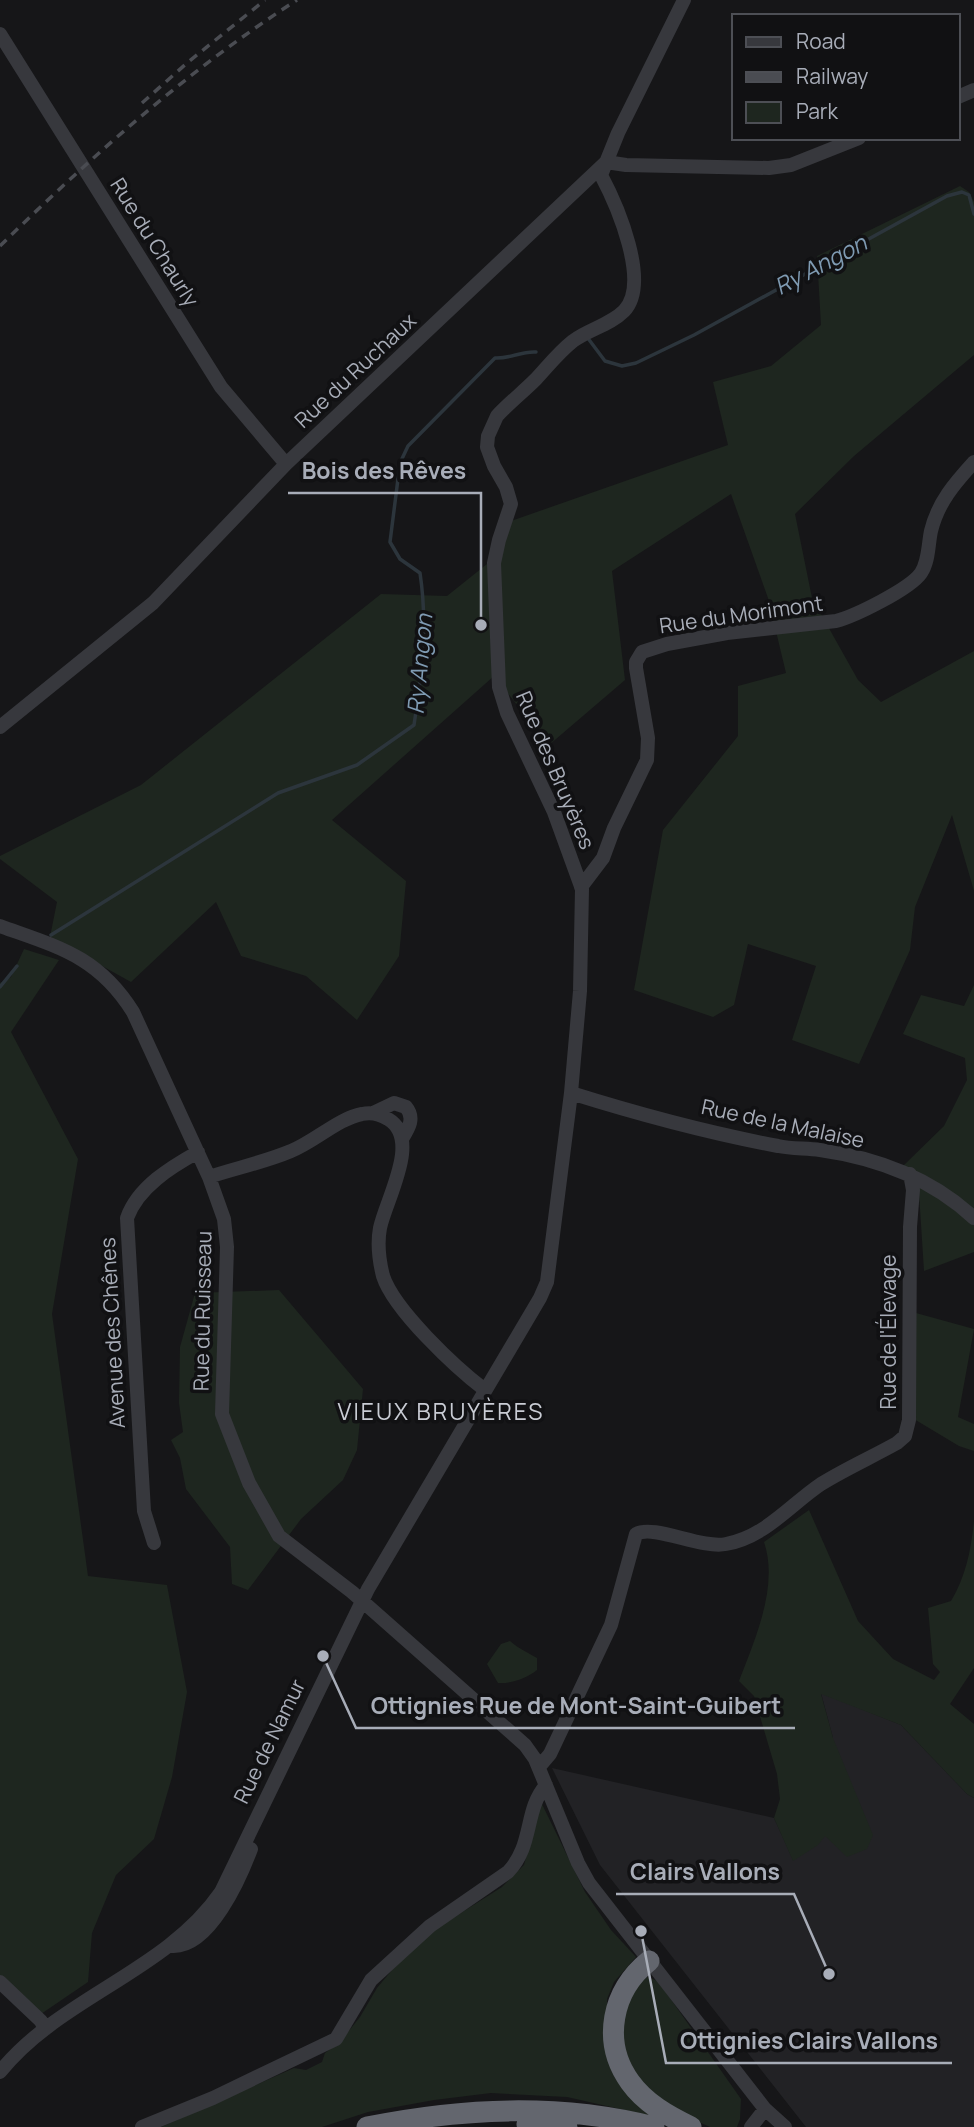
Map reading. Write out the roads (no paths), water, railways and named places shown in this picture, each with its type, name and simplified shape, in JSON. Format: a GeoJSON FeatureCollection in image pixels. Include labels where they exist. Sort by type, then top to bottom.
{"type":"FeatureCollection","features":[{"type":"Feature","properties":{"kind":"highway"},"geometry":{"type":"LineString","coordinates":[[649,1961],[627,1983],[619,1999],[613,2025],[615,2051],[621,2068],[642,2096],[659,2110],[691,2127]]}},
{"type":"Feature","properties":{"kind":"highway"},"geometry":{"type":"LineString","coordinates":[[367,2127],[546,2110],[593,2114],[654,2127]]}},
{"type":"Feature","properties":{"kind":"highway"},"geometry":{"type":"LineString","coordinates":[[459,2119],[567,2127]]}},
{"type":"Feature","properties":{"kind":"street","name":"Rue du Ruchaux"},"geometry":{"type":"LineString","coordinates":[[0,727],[153,603],[286,464],[606,162],[684,0]]}},
{"type":"Feature","properties":{"kind":"street","name":"Rue du Chaurly"},"geometry":{"type":"LineString","coordinates":[[0,34],[221,387],[286,464]]}},
{"type":"Feature","properties":{"kind":"street"},"geometry":{"type":"LineString","coordinates":[[606,162],[626,165],[769,168],[791,165],[854,140]]}},
{"type":"Feature","properties":{"kind":"street","name":"Rue des Bruyères"},"geometry":{"type":"LineString","coordinates":[[581,887],[554,812],[510,720],[499,687],[494,563],[511,499],[489,456],[486,442],[492,422],[565,347],[623,313],[634,294],[634,273],[623,222],[601,175],[606,162]]}},
{"type":"Feature","properties":{"kind":"street","name":"Rue du Morimont"},"geometry":{"type":"LineString","coordinates":[[581,887],[603,858],[614,828],[647,760],[648,738],[636,668],[636,662],[642,652],[667,644],[727,633],[836,621],[904,588],[922,572],[936,514],[946,495],[974,462]]}},
{"type":"Feature","properties":{"kind":"street","name":"Rue de Namur"},"geometry":{"type":"LineString","coordinates":[[0,2072],[22,2046],[167,1946],[206,1913],[221,1892],[361,1601],[546,1286],[572,1093],[580,991],[581,887]]}},
{"type":"Feature","properties":{"kind":"street","name":"Rue du Ruisseau"},"geometry":{"type":"LineString","coordinates":[[0,926],[70,952],[95,967],[126,1000],[198,1152],[224,1219],[227,1247],[222,1414],[249,1483],[279,1536],[361,1601],[526,1745],[539,1767],[578,1863],[589,1883],[765,2109],[785,2127]]}},
{"type":"Feature","properties":{"kind":"street","name":"Rue de la Malaise"},"geometry":{"type":"LineString","coordinates":[[572,1093],[721,1133],[780,1147],[822,1150],[910,1174],[937,1189],[974,1217]]}},
{"type":"Feature","properties":{"kind":"street"},"geometry":{"type":"LineString","coordinates":[[209,1177],[292,1151],[352,1117],[373,1113],[394,1103],[406,1107],[411,1114],[411,1121],[402,1139],[402,1157],[379,1239],[384,1279],[394,1299],[409,1318],[485,1390]]}},
{"type":"Feature","properties":{"kind":"street"},"geometry":{"type":"LineString","coordinates":[[373,1113],[392,1122],[402,1139]]}},
{"type":"Feature","properties":{"kind":"street","name":"Avenue des Chênes"},"geometry":{"type":"LineString","coordinates":[[154,1543],[144,1511],[127,1218],[140,1194],[179,1162],[198,1152]]}},
{"type":"Feature","properties":{"kind":"street","name":"Rue de l'Élevage"},"geometry":{"type":"LineString","coordinates":[[539,1767],[550,1754],[611,1625],[635,1535],[648,1531],[714,1546],[738,1541],[765,1528],[822,1484],[905,1436],[909,1420],[910,1227],[913,1190],[910,1174]]}},
{"type":"Feature","properties":{"kind":"street"},"geometry":{"type":"LineString","coordinates":[[142,2127],[213,2098],[335,2039],[371,1980],[430,1926],[509,1872],[517,1863],[523,1853],[534,1806],[546,1785]]}},
{"type":"Feature","properties":{"kind":"street"},"geometry":{"type":"LineString","coordinates":[[0,1982],[41,2021],[45,2029]]}},
{"type":"Feature","properties":{"kind":"street"},"geometry":{"type":"LineString","coordinates":[[751,2127],[765,2109]]}},
{"type":"Feature","properties":{"kind":"waterway","name":"Ry Angon"},"geometry":{"type":"LineString","coordinates":[[587,337],[605,361],[622,366],[636,363],[694,335],[947,196],[962,192],[969,195],[974,214]]}},
{"type":"Feature","properties":{"kind":"waterway","name":"Ry Angon"},"geometry":{"type":"LineString","coordinates":[[51,935],[278,793],[357,765],[414,725],[422,668],[424,612],[420,573],[400,559],[390,542],[400,463],[408,446],[495,358],[536,352]]}},
{"type":"Feature","properties":{"kind":"waterway","name":"Ry Angon"},"geometry":{"type":"LineString","coordinates":[[0,987],[17,966]]}},
{"type":"Feature","properties":{"kind":"railway"},"geometry":{"type":"LineString","coordinates":[[142,103],[265,0]]}},
{"type":"Feature","properties":{"kind":"railway"},"geometry":{"type":"LineString","coordinates":[[0,246],[70,179],[179,85],[297,0]]}},
{"type":"Feature","properties":{"kind":"place","name":"Bois des Rêves"},"geometry":{"type":"Point","coordinates":[481,625]}},
{"type":"Feature","properties":{"kind":"place","name":"Ottignies Rue de Mont-Saint-Guibert"},"geometry":{"type":"Point","coordinates":[323,1656]}},
{"type":"Feature","properties":{"kind":"place","name":"Ottignies Clairs Vallons"},"geometry":{"type":"Point","coordinates":[641,1931]}},
{"type":"Feature","properties":{"kind":"place","name":"Clairs Vallons"},"geometry":{"type":"Point","coordinates":[829,1974]}},
{"type":"Feature","properties":{"kind":"district","name":"VIEUX BRUYÈRES"},"geometry":{"type":"Point","coordinates":[441,1411]}}]}
